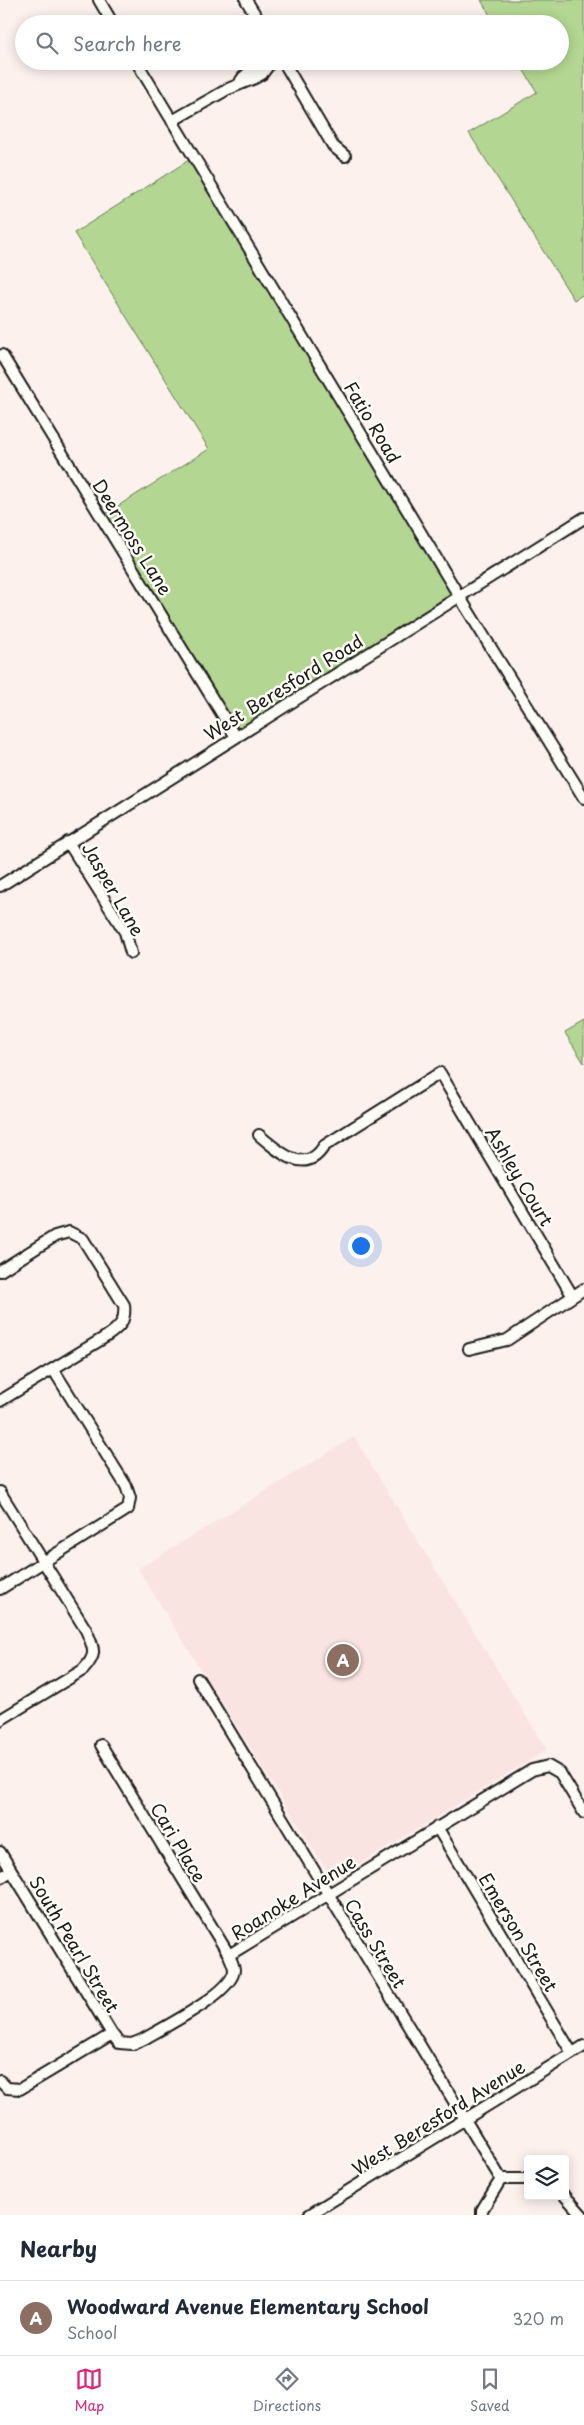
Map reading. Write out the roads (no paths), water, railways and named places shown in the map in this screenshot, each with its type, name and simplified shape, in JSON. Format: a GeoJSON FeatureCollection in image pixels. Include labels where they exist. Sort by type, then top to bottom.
{"type":"FeatureCollection","features":[{"type":"Feature","properties":{"kind":"street"},"geometry":{"type":"LineString","coordinates":[[99,0],[108,15]]}},
{"type":"Feature","properties":{"kind":"street"},"geometry":{"type":"LineString","coordinates":[[246,0],[255,15]]}},
{"type":"Feature","properties":{"kind":"street","name":"Fatio Road"},"geometry":{"type":"LineString","coordinates":[[141,70],[459,596],[584,798]]}},
{"type":"Feature","properties":{"kind":"street"},"geometry":{"type":"LineString","coordinates":[[172,121],[240,83],[248,82],[265,70]]}},
{"type":"Feature","properties":{"kind":"street"},"geometry":{"type":"LineString","coordinates":[[289,70],[333,146],[345,156]]}},
{"type":"Feature","properties":{"kind":"street","name":"Deermoss Lane"},"geometry":{"type":"LineString","coordinates":[[2,355],[236,736]]}},
{"type":"Feature","properties":{"kind":"street","name":"West Beresford Road"},"geometry":{"type":"LineString","coordinates":[[0,886],[584,518]]}},
{"type":"Feature","properties":{"kind":"street","name":"Jasper Lane"},"geometry":{"type":"LineString","coordinates":[[68,842],[125,932],[131,953]]}},
{"type":"Feature","properties":{"kind":"street","name":"Ashley Court"},"geometry":{"type":"LineString","coordinates":[[259,1135],[289,1158],[310,1160],[318,1156],[324,1146],[440,1074],[572,1295]]}},
{"type":"Feature","properties":{"kind":"street"},"geometry":{"type":"LineString","coordinates":[[0,1271],[55,1236],[69,1232],[83,1239],[124,1305],[125,1314],[122,1325],[0,1401]]}},
{"type":"Feature","properties":{"kind":"street"},"geometry":{"type":"LineString","coordinates":[[469,1349],[507,1340],[572,1295],[584,1289]]}},
{"type":"Feature","properties":{"kind":"street"},"geometry":{"type":"LineString","coordinates":[[0,1589],[128,1509],[130,1498],[126,1486],[53,1369]]}},
{"type":"Feature","properties":{"kind":"street"},"geometry":{"type":"LineString","coordinates":[[0,1492],[86,1630],[94,1647],[93,1660],[83,1670],[0,1720]]}},
{"type":"Feature","properties":{"kind":"street","name":"Cass Street"},"geometry":{"type":"LineString","coordinates":[[198,1679],[501,2180]]}},
{"type":"Feature","properties":{"kind":"street","name":"Cari Place"},"geometry":{"type":"LineString","coordinates":[[102,1745],[229,1955]]}},
{"type":"Feature","properties":{"kind":"street","name":"Roanoke Avenue"},"geometry":{"type":"LineString","coordinates":[[112,2034],[119,2043],[132,2044],[142,2040],[221,1992],[231,1979],[234,1970],[229,1955],[532,1770],[548,1766],[560,1773],[584,1812]]}},
{"type":"Feature","properties":{"kind":"street","name":"Emerson Street"},"geometry":{"type":"LineString","coordinates":[[437,1827],[572,2053]]}},
{"type":"Feature","properties":{"kind":"street","name":"South Pearl Street"},"geometry":{"type":"LineString","coordinates":[[0,1852],[112,2034]]}},
{"type":"Feature","properties":{"kind":"street"},"geometry":{"type":"LineString","coordinates":[[0,1878],[11,1871]]}},
{"type":"Feature","properties":{"kind":"street"},"geometry":{"type":"LineString","coordinates":[[0,2081],[7,2088],[20,2089],[112,2034]]}},
{"type":"Feature","properties":{"kind":"street","name":"West Beresford Avenue"},"geometry":{"type":"LineString","coordinates":[[309,2215],[584,2046]]}},
{"type":"Feature","properties":{"kind":"street"},"geometry":{"type":"LineString","coordinates":[[482,2215],[482,2210],[501,2180],[524,2179]]}},
{"type":"Feature","properties":{"kind":"street"},"geometry":{"type":"LineString","coordinates":[[569,2200],[582,2215]]}},
{"type":"Feature","properties":{"kind":"place","name":"Woodward Avenue Elementary School"},"geometry":{"type":"Point","coordinates":[343,1660]}}]}
